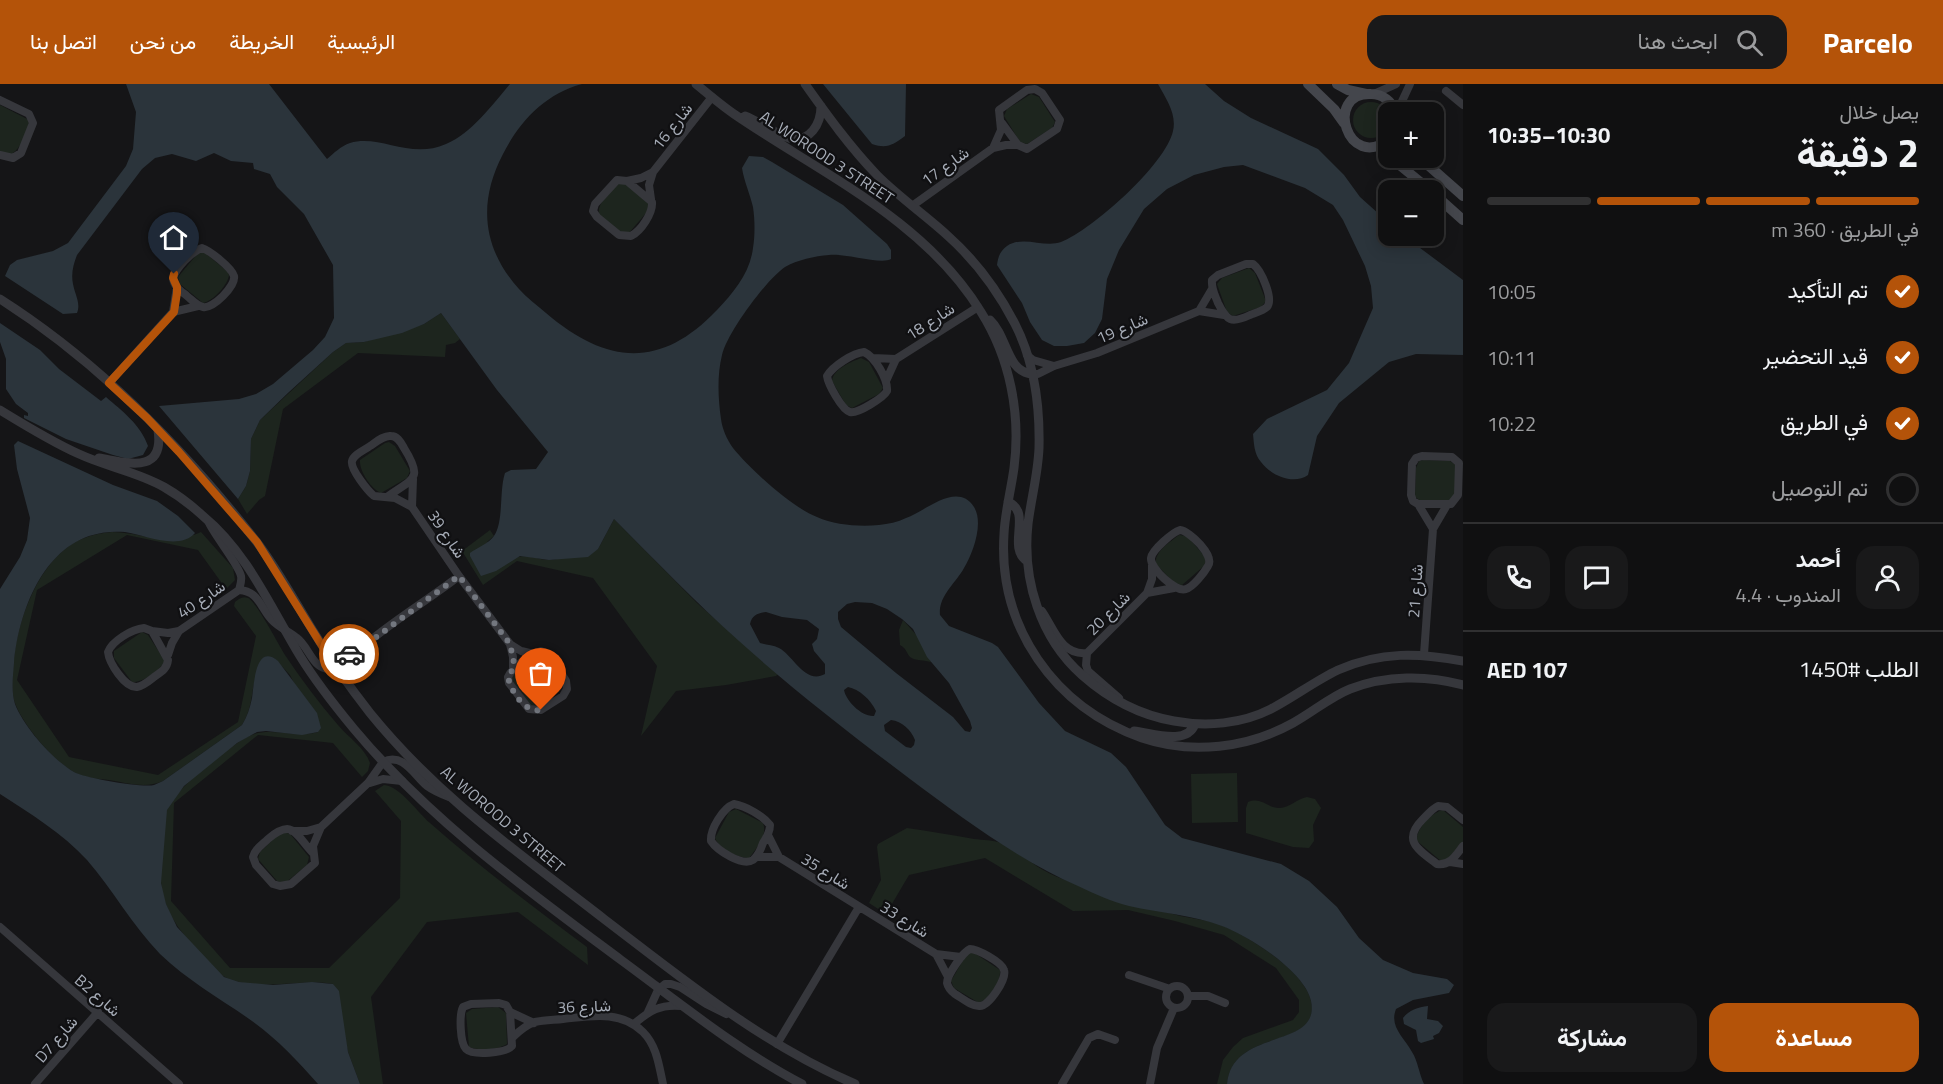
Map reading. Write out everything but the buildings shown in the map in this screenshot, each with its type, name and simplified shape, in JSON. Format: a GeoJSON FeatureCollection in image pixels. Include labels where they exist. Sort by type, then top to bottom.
{"type":"FeatureCollection","features":[{"type":"Feature","properties":{"kind":"main road"},"geometry":{"type":"LineString","coordinates":[[1308,84],[1334,109],[1346,131],[1357,142],[1378,150]]}},
{"type":"Feature","properties":{"kind":"main road"},"geometry":{"type":"LineString","coordinates":[[1337,84],[1348,90],[1370,94],[1389,102]]}},
{"type":"Feature","properties":{"kind":"main road"},"geometry":{"type":"LineString","coordinates":[[1344,124],[1347,108],[1352,101],[1370,94]]}},
{"type":"Feature","properties":{"kind":"main road"},"geometry":{"type":"LineString","coordinates":[[1372,146],[1378,145]]}},
{"type":"Feature","properties":{"kind":"main road"},"geometry":{"type":"LineString","coordinates":[[1403,168],[1418,180]]}},
{"type":"Feature","properties":{"kind":"main road"},"geometry":{"type":"LineString","coordinates":[[1431,168],[1463,196]]}},
{"type":"Feature","properties":{"kind":"main road"},"geometry":{"type":"LineString","coordinates":[[1444,203],[1463,220]]}},
{"type":"Feature","properties":{"kind":"street","name":"AL WOROOD 3 STREET"},"geometry":{"type":"LineString","coordinates":[[696,84],[731,112],[831,174],[886,213],[936,257],[981,311],[996,338],[1005,363],[1015,411],[1016,454],[1004,534],[1004,567],[1010,599],[1019,627],[1034,655],[1051,679],[1071,699],[1094,716],[1144,739],[1169,745],[1195,747],[1221,746],[1271,733],[1350,689],[1381,680],[1413,678],[1445,680],[1463,685]]}},
{"type":"Feature","properties":{"kind":"street","name":"AL WOROOD 3 STREET"},"geometry":{"type":"LineString","coordinates":[[805,84],[878,175],[950,237],[987,279],[1017,327],[1032,374],[1037,405],[1039,448],[1028,525],[1027,561],[1034,599],[1051,637],[1070,663],[1094,686],[1131,708],[1152,716],[1195,724],[1220,723],[1269,710],[1315,682],[1341,669],[1368,660],[1396,655],[1424,654],[1463,661]]}},
{"type":"Feature","properties":{"kind":"street"},"geometry":{"type":"LineString","coordinates":[[1370,94],[1396,84]]}},
{"type":"Feature","properties":{"kind":"street"},"geometry":{"type":"LineString","coordinates":[[1401,102],[1410,84]]}},
{"type":"Feature","properties":{"kind":"street","name":"شارع 17"},"geometry":{"type":"LineString","coordinates":[[912,206],[993,148],[1018,145],[1030,148],[1059,126],[1059,118],[1042,93],[1035,89],[1028,90],[1001,107],[999,117],[1002,123],[993,148]]}},
{"type":"Feature","properties":{"kind":"street"},"geometry":{"type":"LineString","coordinates":[[1446,91],[1463,105]]}},
{"type":"Feature","properties":{"kind":"street","name":"شارع 16"},"geometry":{"type":"LineString","coordinates":[[653,172],[641,178],[614,182],[593,207],[597,217],[619,235],[631,236],[638,232],[652,210],[649,185],[653,172],[712,97]]}},
{"type":"Feature","properties":{"kind":"street"},"geometry":{"type":"LineString","coordinates":[[0,100],[29,114],[33,123],[21,153],[13,158],[0,155]]}},
{"type":"Feature","properties":{"kind":"street"},"geometry":{"type":"LineString","coordinates":[[731,112],[757,121],[788,138],[798,138],[806,136],[819,123],[821,106]]}},
{"type":"Feature","properties":{"kind":"street"},"geometry":{"type":"LineString","coordinates":[[1002,123],[1018,145]]}},
{"type":"Feature","properties":{"kind":"street"},"geometry":{"type":"LineString","coordinates":[[627,181],[651,199]]}},
{"type":"Feature","properties":{"kind":"street"},"geometry":{"type":"LineString","coordinates":[[109,383],[174,312],[214,305],[234,281],[232,272],[205,249],[198,249],[174,274],[174,283],[177,287],[198,306]]}},
{"type":"Feature","properties":{"kind":"street"},"geometry":{"type":"LineString","coordinates":[[1212,289],[1199,311],[1239,320],[1267,307],[1269,296],[1259,270],[1250,263],[1218,274],[1212,280],[1212,289],[1224,315]]}},
{"type":"Feature","properties":{"kind":"street"},"geometry":{"type":"LineString","coordinates":[[174,312],[177,287]]}},
{"type":"Feature","properties":{"kind":"street","name":"AL WOROOD 3 STREET"},"geometry":{"type":"LineString","coordinates":[[0,299],[64,344],[109,383],[200,475],[257,542],[336,669],[390,736],[450,797],[515,852],[733,1016],[818,1067],[855,1084]]}},
{"type":"Feature","properties":{"kind":"street"},"geometry":{"type":"LineString","coordinates":[[981,311],[1002,335],[1014,364],[1026,373],[1032,374]]}},
{"type":"Feature","properties":{"kind":"street","name":"شارع 18"},"geometry":{"type":"LineString","coordinates":[[896,359],[886,381],[887,391],[884,396],[856,412],[844,409],[828,382],[829,372],[858,353],[867,353],[873,358],[896,359],[981,311]]}},
{"type":"Feature","properties":{"kind":"street","name":"شارع 19"},"geometry":{"type":"LineString","coordinates":[[1032,374],[1038,374],[1054,366],[1097,353],[1199,311]]}},
{"type":"Feature","properties":{"kind":"street"},"geometry":{"type":"LineString","coordinates":[[1027,356],[1054,366]]}},
{"type":"Feature","properties":{"kind":"street"},"geometry":{"type":"LineString","coordinates":[[873,358],[886,381]]}},
{"type":"Feature","properties":{"kind":"street"},"geometry":{"type":"LineString","coordinates":[[0,410],[50,440],[79,454],[162,486],[206,518],[223,535],[248,569],[302,660],[336,707],[402,781],[479,851],[658,990],[746,1052],[802,1084]]}},
{"type":"Feature","properties":{"kind":"street"},"geometry":{"type":"LineString","coordinates":[[79,454],[131,464],[141,463],[151,458],[157,450],[160,440],[158,430]]}},
{"type":"Feature","properties":{"kind":"street","name":"شارع 39"},"geometry":{"type":"LineString","coordinates":[[412,507],[414,464],[396,437],[385,436],[356,456],[352,462],[353,469],[371,494],[380,498],[401,500],[412,507],[459,576],[510,644]]}},
{"type":"Feature","properties":{"kind":"street","name":"شارع 21"},"geometry":{"type":"LineString","coordinates":[[1424,654],[1433,529],[1447,506],[1455,502],[1458,495],[1459,463],[1452,457],[1422,456],[1416,458],[1412,464],[1412,498],[1433,529]]}},
{"type":"Feature","properties":{"kind":"street"},"geometry":{"type":"LineString","coordinates":[[387,497],[413,479]]}},
{"type":"Feature","properties":{"kind":"street"},"geometry":{"type":"LineString","coordinates":[[1008,502],[1014,504],[1019,513],[1018,546],[1022,558],[1027,561]]}},
{"type":"Feature","properties":{"kind":"street"},"geometry":{"type":"LineString","coordinates":[[1418,504],[1447,506]]}},
{"type":"Feature","properties":{"kind":"street","name":"شارع 40"},"geometry":{"type":"LineString","coordinates":[[206,518],[218,540],[239,569],[241,576],[239,590]]}},
{"type":"Feature","properties":{"kind":"street","name":"شارع 20"},"geometry":{"type":"LineString","coordinates":[[1131,708],[1091,676],[1086,665],[1088,653],[1148,593],[1152,579],[1153,553],[1173,533],[1180,530],[1188,532],[1207,554],[1210,563],[1189,588],[1182,590],[1174,588],[1148,593]]}},
{"type":"Feature","properties":{"kind":"street"},"geometry":{"type":"LineString","coordinates":[[1152,566],[1174,588]]}},
{"type":"Feature","properties":{"kind":"street"},"geometry":{"type":"LineString","coordinates":[[336,669],[459,576]]}},
{"type":"Feature","properties":{"kind":"street","name":"شارع 40"},"geometry":{"type":"LineString","coordinates":[[178,631],[168,655],[168,663],[163,671],[141,686],[136,687],[125,681],[108,652],[112,644],[135,629],[144,628],[168,633],[178,631],[239,590],[256,596],[272,620],[303,643],[319,666],[325,669],[336,669]]}},
{"type":"Feature","properties":{"kind":"street","name":"شارع 20"},"geometry":{"type":"LineString","coordinates":[[1034,599],[1064,646],[1074,653],[1088,653]]}},
{"type":"Feature","properties":{"kind":"street"},"geometry":{"type":"LineString","coordinates":[[152,631],[168,655]]}},
{"type":"Feature","properties":{"kind":"street"},"geometry":{"type":"LineString","coordinates":[[510,644],[521,651],[534,654]]}},
{"type":"Feature","properties":{"kind":"street"},"geometry":{"type":"LineString","coordinates":[[510,644],[513,669]]}},
{"type":"Feature","properties":{"kind":"street"},"geometry":{"type":"LineString","coordinates":[[324,649],[340,654],[356,652]]}},
{"type":"Feature","properties":{"kind":"street"},"geometry":{"type":"LineString","coordinates":[[544,651],[550,656],[566,681],[567,689],[563,696],[541,710],[529,710],[508,680],[513,669],[534,654],[544,651]]}},
{"type":"Feature","properties":{"kind":"street"},"geometry":{"type":"LineString","coordinates":[[1120,729],[1182,736],[1191,732],[1195,724]]}},
{"type":"Feature","properties":{"kind":"street"},"geometry":{"type":"LineString","coordinates":[[313,853],[287,828],[279,830],[256,850],[253,857],[256,865],[273,884],[288,886],[313,866],[315,840],[321,827],[368,783],[383,762],[391,759],[401,761],[411,768],[428,787],[450,797]]}},
{"type":"Feature","properties":{"kind":"street"},"geometry":{"type":"LineString","coordinates":[[368,783],[383,779],[402,781]]}},
{"type":"Feature","properties":{"kind":"street","name":"شارع 35"},"geometry":{"type":"LineString","coordinates":[[779,857],[768,835],[770,829],[768,822],[738,804],[729,806],[712,831],[711,841],[717,848],[744,862],[756,857],[779,857],[860,907]]}},
{"type":"Feature","properties":{"kind":"street"},"geometry":{"type":"LineString","coordinates":[[1463,820],[1447,807],[1438,806],[1412,832],[1415,844],[1433,861],[1442,865],[1450,862],[1463,864]]}},
{"type":"Feature","properties":{"kind":"street"},"geometry":{"type":"LineString","coordinates":[[292,831],[307,831],[321,827]]}},
{"type":"Feature","properties":{"kind":"street"},"geometry":{"type":"LineString","coordinates":[[756,857],[768,835]]}},
{"type":"Feature","properties":{"kind":"street"},"geometry":{"type":"LineString","coordinates":[[1450,862],[1463,846]]}},
{"type":"Feature","properties":{"kind":"street"},"geometry":{"type":"LineString","coordinates":[[777,1044],[860,907]]}},
{"type":"Feature","properties":{"kind":"street","name":"شارع 33"},"geometry":{"type":"LineString","coordinates":[[860,907],[936,954],[961,957],[966,950],[973,949],[1003,967],[1004,978],[989,1002],[984,1006],[973,1005],[950,990],[948,977],[936,954]]}},
{"type":"Feature","properties":{"kind":"street","name":"B2 شارع"},"geometry":{"type":"LineString","coordinates":[[0,927],[179,1084]]}},
{"type":"Feature","properties":{"kind":"street"},"geometry":{"type":"LineString","coordinates":[[948,977],[961,957]]}},
{"type":"Feature","properties":{"kind":"street"},"geometry":{"type":"LineString","coordinates":[[1128,975],[1170,989],[1181,987],[1188,996]]}},
{"type":"Feature","properties":{"kind":"street"},"geometry":{"type":"LineString","coordinates":[[648,1012],[658,990],[666,984],[675,985],[706,1004],[733,1016]]}},
{"type":"Feature","properties":{"kind":"street"},"geometry":{"type":"LineString","coordinates":[[1170,989],[1166,1000],[1174,1008],[1186,1004],[1188,996]]}},
{"type":"Feature","properties":{"kind":"street"},"geometry":{"type":"LineString","coordinates":[[1188,996],[1208,996],[1225,1003]]}},
{"type":"Feature","properties":{"kind":"street","name":"شارع 36"},"geometry":{"type":"LineString","coordinates":[[534,1023],[510,1012],[503,1003],[471,1004],[463,1007],[460,1015],[463,1042],[470,1051],[506,1051],[512,1046],[512,1038],[522,1029],[534,1023],[600,1016],[624,1019],[634,1024]]}},
{"type":"Feature","properties":{"kind":"street"},"geometry":{"type":"LineString","coordinates":[[663,1084],[656,1052],[651,1041],[634,1024],[648,1012],[667,1006],[681,1006]]}},
{"type":"Feature","properties":{"kind":"street"},"geometry":{"type":"LineString","coordinates":[[1150,1084],[1157,1048],[1174,1008]]}},
{"type":"Feature","properties":{"kind":"street","name":"D7 شارع"},"geometry":{"type":"LineString","coordinates":[[35,1084],[98,1012]]}},
{"type":"Feature","properties":{"kind":"street"},"geometry":{"type":"LineString","coordinates":[[510,1012],[512,1038]]}},
{"type":"Feature","properties":{"kind":"street"},"geometry":{"type":"LineString","coordinates":[[1062,1084],[1089,1038],[1098,1034],[1115,1040]]}},
{"type":"Feature","properties":{"kind":"shaded area"},"geometry":{"type":"Polygon","coordinates":[[[126,84],[269,84],[327,159],[344,146],[361,141],[420,149],[446,144],[473,126],[510,84],[582,84],[556,95],[535,110],[517,131],[503,154],[495,172],[487,207],[491,241],[497,257],[519,289],[546,313],[568,330],[590,342],[611,350],[633,353],[654,351],[675,343],[696,329],[717,310],[740,282],[751,257],[754,238],[753,207],[742,168],[749,156],[763,157],[843,205],[887,244],[891,250],[891,259],[879,261],[836,255],[812,257],[785,267],[768,283],[731,334],[720,363],[720,411],[724,430],[731,445],[740,457],[772,487],[795,505],[817,517],[839,524],[871,526],[886,524],[896,522],[950,497],[967,500],[977,514],[976,538],[961,574],[942,602],[940,615],[949,626],[998,647],[1039,703],[1065,731],[1111,753],[1126,767],[1165,825],[1182,838],[1281,864],[1309,881],[1337,907],[1359,938],[1383,960],[1413,973],[1447,979],[1454,985],[1449,993],[1413,1000],[1396,1009],[1394,1015],[1398,1032],[1414,1056],[1424,1084],[1227,1084],[1232,1066],[1244,1054],[1303,1027],[1310,1016],[1311,1001],[1307,990],[1287,967],[1260,946],[1222,926],[1200,919],[1129,906],[1110,900],[1056,876],[991,837],[910,779],[780,677],[675,581],[614,519],[598,549],[588,557],[549,560],[520,556],[496,571],[481,576],[470,553],[489,541],[497,530],[505,473],[511,470],[536,469],[548,452],[497,390],[441,313],[424,324],[402,333],[364,342],[346,343],[289,392],[260,420],[251,439],[250,471],[246,486],[238,499],[159,406],[239,399],[256,394],[273,384],[325,337],[334,318],[333,265],[304,214],[277,187],[270,174],[254,169],[253,163],[231,161],[214,153],[196,161],[172,154],[155,158],[142,169],[77,255],[72,277],[78,302],[77,313],[63,314],[5,276],[10,265],[17,260],[53,251],[68,243],[126,166],[133,149],[136,112],[126,84]],[[872,603],[847,604],[838,612],[841,627],[953,717],[965,731],[970,732],[972,728],[970,721],[949,683],[927,657],[913,629],[887,609],[872,603]],[[766,612],[758,614],[750,624],[760,643],[779,648],[811,676],[825,674],[825,664],[814,651],[812,644],[817,639],[819,629],[807,620],[782,617],[766,612]],[[848,687],[844,690],[855,708],[869,716],[874,716],[876,711],[864,696],[852,688],[848,687]],[[891,720],[884,725],[885,731],[906,747],[911,748],[914,745],[913,736],[902,724],[891,720]]]}},
{"type":"Feature","properties":{"kind":"shaded area"},"geometry":{"type":"Polygon","coordinates":[[[823,84],[906,84],[905,136],[890,145],[872,144],[823,84]]]}},
{"type":"Feature","properties":{"kind":"shaded area"},"geometry":{"type":"Polygon","coordinates":[[[1158,84],[1205,84],[1224,101],[1251,118],[1318,149],[1344,175],[1360,197],[1378,213],[1378,246],[1417,246],[1463,280],[1463,355],[1416,354],[1389,362],[1339,403],[1317,436],[1308,475],[1302,478],[1283,478],[1265,467],[1256,452],[1253,434],[1267,419],[1327,390],[1349,363],[1373,308],[1371,286],[1365,266],[1343,220],[1333,205],[1305,188],[1243,165],[1224,167],[1194,175],[1167,189],[1144,209],[1119,250],[1107,279],[1102,319],[1095,333],[1084,343],[1054,346],[1042,340],[1030,322],[1022,303],[997,265],[1001,252],[1007,246],[1027,241],[1048,244],[1061,242],[1091,224],[1126,194],[1157,161],[1167,145],[1174,125],[1167,101],[1158,84]]]}},
{"type":"Feature","properties":{"kind":"shaded area"},"geometry":{"type":"Polygon","coordinates":[[[1031,94],[1039,97],[1055,122],[1052,128],[1027,144],[1020,142],[1004,116],[1007,109],[1031,94]]]}},
{"type":"Feature","properties":{"kind":"shaded area"},"geometry":{"type":"Polygon","coordinates":[[[1371,102],[1378,103],[1378,137],[1371,138],[1358,133],[1353,120],[1358,107],[1371,102]]]}},
{"type":"Feature","properties":{"kind":"shaded area"},"geometry":{"type":"Polygon","coordinates":[[[0,105],[29,122],[23,141],[10,155],[0,151],[0,105]]]}},
{"type":"Feature","properties":{"kind":"shaded area"},"geometry":{"type":"Polygon","coordinates":[[[618,184],[626,184],[649,204],[647,212],[628,234],[621,233],[599,216],[602,203],[618,184]]]}},
{"type":"Feature","properties":{"kind":"shaded area"},"geometry":{"type":"Polygon","coordinates":[[[204,252],[229,275],[219,292],[203,303],[180,284],[178,277],[197,254],[204,252]]]}},
{"type":"Feature","properties":{"kind":"shaded area"},"geometry":{"type":"Polygon","coordinates":[[[1249,268],[1255,273],[1266,301],[1261,307],[1233,316],[1227,312],[1217,284],[1222,278],[1249,268]]]}},
{"type":"Feature","properties":{"kind":"shaded area"},"geometry":{"type":"Polygon","coordinates":[[[441,313],[460,339],[446,345],[445,357],[358,353],[283,409],[265,496],[247,514],[238,499],[246,486],[250,471],[251,439],[260,420],[333,352],[346,343],[364,342],[424,324],[441,313]]]}},
{"type":"Feature","properties":{"kind":"shaded area"},"geometry":{"type":"Polygon","coordinates":[[[0,323],[40,350],[59,369],[101,401],[106,397],[124,413],[145,438],[148,446],[143,455],[128,459],[113,455],[66,439],[24,418],[24,415],[28,416],[28,413],[16,404],[6,389],[6,359],[0,342],[0,323]]]}},
{"type":"Feature","properties":{"kind":"shaded area"},"geometry":{"type":"Polygon","coordinates":[[[861,358],[869,362],[883,388],[879,394],[852,408],[846,405],[832,381],[839,370],[861,358]]]}},
{"type":"Feature","properties":{"kind":"shaded area"},"geometry":{"type":"Polygon","coordinates":[[[18,441],[113,485],[157,501],[178,516],[195,533],[180,541],[162,540],[125,532],[107,532],[89,536],[72,544],[57,556],[45,571],[35,588],[21,626],[16,645],[13,689],[19,713],[40,742],[57,759],[74,772],[101,780],[148,786],[163,781],[242,725],[252,698],[257,668],[265,657],[278,661],[317,713],[321,728],[318,732],[302,735],[257,732],[237,743],[184,786],[167,810],[161,883],[166,904],[177,927],[224,977],[239,982],[273,985],[312,982],[333,984],[339,991],[348,1052],[360,1084],[318,1084],[270,1035],[193,981],[160,954],[77,850],[46,824],[0,794],[0,589],[20,557],[27,540],[30,518],[17,469],[14,445],[18,441]]]}},
{"type":"Feature","properties":{"kind":"shaded area"},"geometry":{"type":"Polygon","coordinates":[[[389,442],[395,446],[410,471],[407,478],[381,493],[373,488],[366,479],[360,460],[389,442]]]}},
{"type":"Feature","properties":{"kind":"shaded area"},"geometry":{"type":"Polygon","coordinates":[[[1419,461],[1450,461],[1456,465],[1456,495],[1452,501],[1421,501],[1415,497],[1416,468],[1419,461]]]}},
{"type":"Feature","properties":{"kind":"shaded area"},"geometry":{"type":"Polygon","coordinates":[[[614,519],[697,603],[778,674],[726,685],[676,691],[641,736],[657,666],[593,578],[517,561],[483,585],[462,551],[490,530],[494,536],[487,542],[515,558],[524,556],[552,560],[563,558],[598,549],[614,519]]]}},
{"type":"Feature","properties":{"kind":"shaded area"},"geometry":{"type":"Polygon","coordinates":[[[112,532],[177,539],[201,532],[233,568],[235,580],[226,589],[198,550],[127,535],[37,590],[17,680],[69,757],[158,775],[238,722],[256,636],[234,606],[235,602],[244,597],[256,606],[304,682],[338,725],[364,752],[370,763],[368,771],[362,777],[333,743],[258,735],[174,803],[171,901],[230,968],[329,968],[400,898],[401,821],[375,791],[384,785],[396,790],[468,855],[587,947],[588,965],[518,912],[427,922],[371,997],[383,1084],[360,1084],[348,1052],[333,984],[250,984],[237,982],[219,973],[181,931],[166,903],[161,873],[167,809],[191,780],[215,759],[247,737],[264,732],[309,734],[318,732],[290,675],[274,658],[266,657],[254,681],[250,707],[242,725],[163,781],[150,785],[136,785],[85,776],[60,762],[25,722],[13,698],[12,680],[16,643],[33,592],[52,562],[77,541],[112,532]]]}},
{"type":"Feature","properties":{"kind":"shaded area"},"geometry":{"type":"Polygon","coordinates":[[[1179,535],[1187,536],[1207,559],[1204,566],[1182,585],[1175,584],[1156,564],[1160,551],[1179,535]]]}},
{"type":"Feature","properties":{"kind":"shaded area"},"geometry":{"type":"Polygon","coordinates":[[[903,620],[919,638],[931,662],[910,657],[900,645],[899,630],[903,620]]]}},
{"type":"Feature","properties":{"kind":"shaded area"},"geometry":{"type":"Polygon","coordinates":[[[142,632],[148,635],[165,661],[151,675],[132,682],[114,658],[114,651],[142,632]]]}},
{"type":"Feature","properties":{"kind":"shaded area"},"geometry":{"type":"Polygon","coordinates":[[[540,656],[547,659],[563,685],[549,699],[531,706],[512,681],[512,674],[540,656]]]}},
{"type":"Feature","properties":{"kind":"shaded area"},"geometry":{"type":"Polygon","coordinates":[[[1237,773],[1238,822],[1192,823],[1191,774],[1237,773]]]}},
{"type":"Feature","properties":{"kind":"shaded area"},"geometry":{"type":"Polygon","coordinates":[[[1307,797],[1315,799],[1321,808],[1313,825],[1314,841],[1309,848],[1293,847],[1246,833],[1248,802],[1257,801],[1280,808],[1307,797]]]}},
{"type":"Feature","properties":{"kind":"shaded area"},"geometry":{"type":"Polygon","coordinates":[[[736,809],[763,823],[763,837],[749,858],[729,852],[720,846],[715,838],[729,812],[736,809]]]}},
{"type":"Feature","properties":{"kind":"shaded area"},"geometry":{"type":"Polygon","coordinates":[[[1443,810],[1463,827],[1463,843],[1448,859],[1441,861],[1417,841],[1417,837],[1425,822],[1443,810]]]}},
{"type":"Feature","properties":{"kind":"shaded area"},"geometry":{"type":"Polygon","coordinates":[[[907,828],[998,842],[1049,873],[1074,883],[1144,906],[1226,927],[1265,949],[1292,971],[1309,996],[1312,1008],[1309,1021],[1287,1036],[1243,1055],[1232,1067],[1227,1084],[1217,1084],[1223,1060],[1243,1038],[1293,1020],[1299,1012],[1299,1000],[1276,968],[1224,935],[1175,921],[1128,910],[1073,911],[985,858],[909,875],[886,914],[869,903],[881,880],[877,847],[878,844],[907,828]]]}},
{"type":"Feature","properties":{"kind":"shaded area"},"geometry":{"type":"Polygon","coordinates":[[[280,833],[291,835],[309,857],[307,865],[284,884],[277,881],[258,859],[260,852],[280,833]]]}},
{"type":"Feature","properties":{"kind":"shaded area"},"geometry":{"type":"Polygon","coordinates":[[[973,952],[1000,970],[999,980],[994,990],[979,1003],[954,988],[951,981],[966,955],[973,952]]]}},
{"type":"Feature","properties":{"kind":"shaded area"},"geometry":{"type":"Polygon","coordinates":[[[1428,1006],[1427,1019],[1438,1021],[1443,1026],[1439,1033],[1433,1036],[1434,1039],[1421,1043],[1418,1041],[1416,1030],[1404,1024],[1403,1018],[1414,1009],[1428,1006]]]}},
{"type":"Feature","properties":{"kind":"shaded area"},"geometry":{"type":"Polygon","coordinates":[[[498,1007],[506,1013],[507,1044],[489,1049],[469,1047],[466,1013],[472,1009],[498,1007]]]}},
{"type":"Feature","properties":{"kind":"way so far"},"geometry":{"type":"LineString","coordinates":[[349,654],[356,652],[459,576],[510,644],[514,663],[508,677],[509,683],[525,707],[533,711],[541,710]]}},
{"type":"Feature","properties":{"kind":"route"},"geometry":{"type":"LineString","coordinates":[[174,274],[177,293],[174,312],[109,383],[134,405],[179,452],[257,542],[324,649],[349,654]]}}]}
